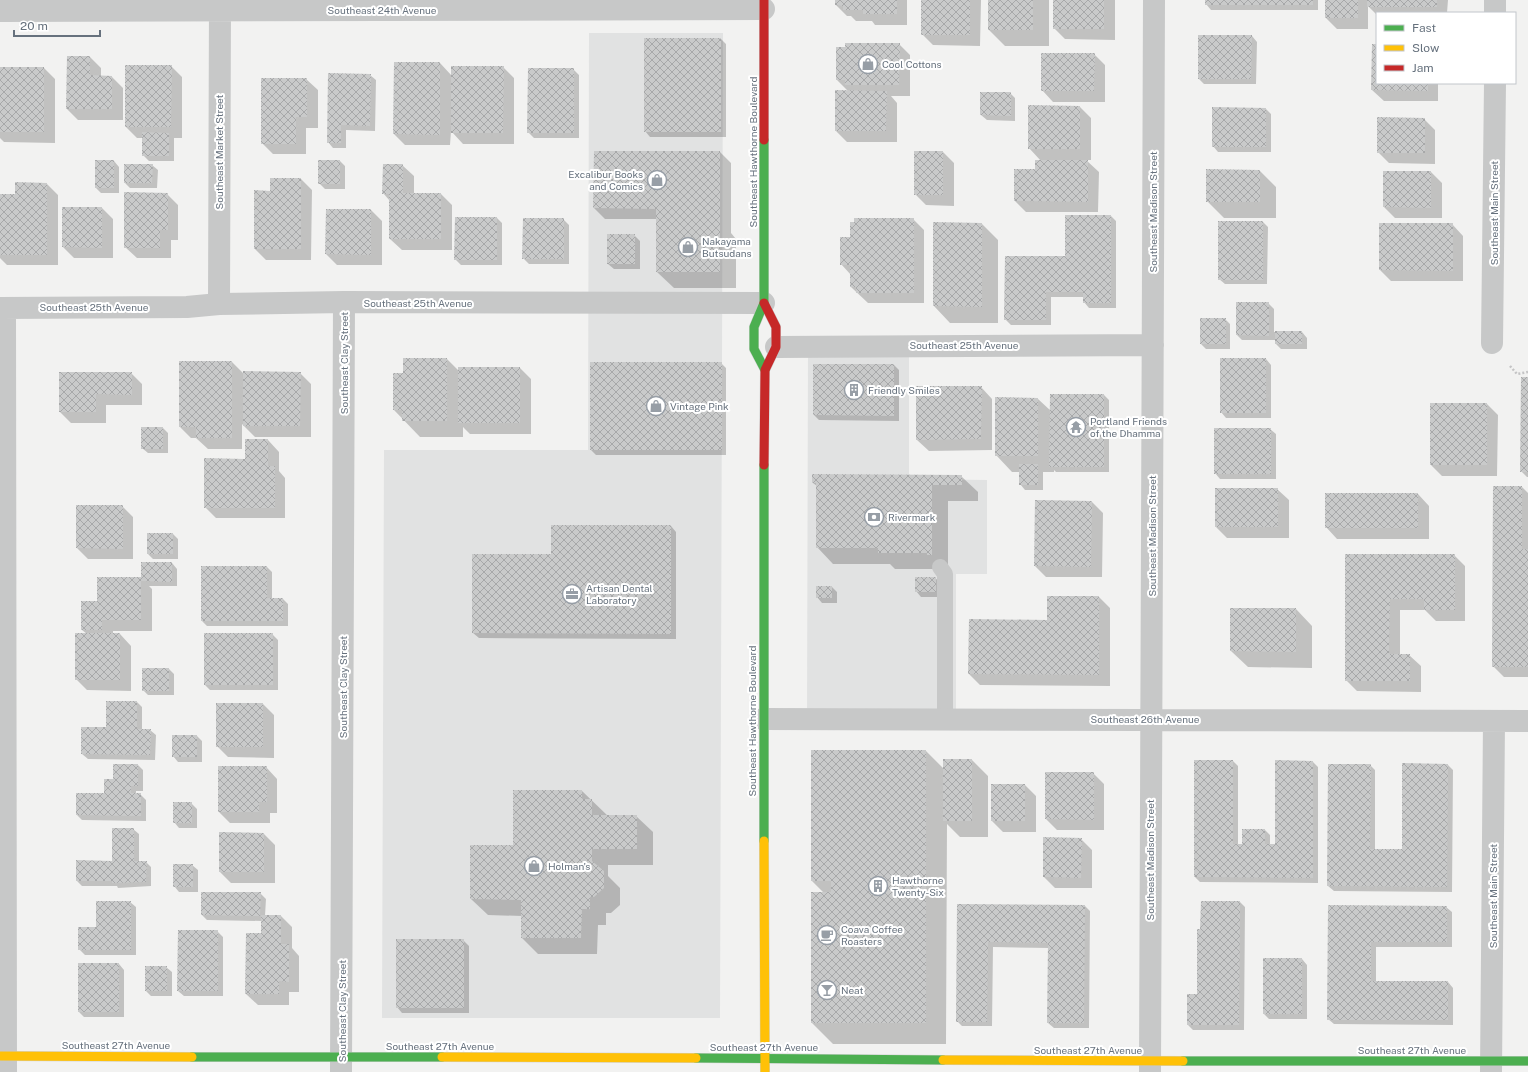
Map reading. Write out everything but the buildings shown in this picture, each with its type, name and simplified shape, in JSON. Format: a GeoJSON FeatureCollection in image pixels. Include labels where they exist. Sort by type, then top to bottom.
{"type":"FeatureCollection","features":[{"type":"Feature","properties":{"kind":"street","name":"Southeast Madison Street"},"geometry":{"type":"LineString","coordinates":[[1150,1067],[1154,0]]}},
{"type":"Feature","properties":{"kind":"street"},"geometry":{"type":"LineString","coordinates":[[1495,0],[1495,12]]}},
{"type":"Feature","properties":{"kind":"street","name":"Southeast 24th Avenue"},"geometry":{"type":"LineString","coordinates":[[0,11],[220,5],[764,5]]}},
{"type":"Feature","properties":{"kind":"street","name":"Southeast Market Street"},"geometry":{"type":"LineString","coordinates":[[219,304],[220,5]]}},
{"type":"Feature","properties":{"kind":"street","name":"Southeast Hawthorne Boulevard"},"geometry":{"type":"LineString","coordinates":[[764,5],[764,304],[754,327],[754,349],[765,370]]}},
{"type":"Feature","properties":{"kind":"street","name":"Southeast Main Street"},"geometry":{"type":"LineString","coordinates":[[1492,343],[1495,84]]}},
{"type":"Feature","properties":{"kind":"street","name":"Southeast 25th Avenue"},"geometry":{"type":"LineString","coordinates":[[3,308],[187,307],[219,304],[344,302],[764,304]]}},
{"type":"Feature","properties":{"kind":"street","name":"Southeast Clay Street"},"geometry":{"type":"LineString","coordinates":[[341,1064],[344,302]]}},
{"type":"Feature","properties":{"kind":"street","name":"Southeast Hawthorne Boulevard"},"geometry":{"type":"LineString","coordinates":[[764,304],[776,327],[776,347],[765,370],[763,719],[765,1072]]}},
{"type":"Feature","properties":{"kind":"street"},"geometry":{"type":"LineString","coordinates":[[3,308],[4,1061]]}},
{"type":"Feature","properties":{"kind":"street","name":"Southeast 25th Avenue"},"geometry":{"type":"LineString","coordinates":[[776,347],[1153,345]]}},
{"type":"Feature","properties":{"kind":"street","name":"Southeast 26th Avenue"},"geometry":{"type":"LineString","coordinates":[[763,719],[1528,721]]}},
{"type":"Feature","properties":{"kind":"street","name":"Southeast Main Street"},"geometry":{"type":"LineString","coordinates":[[1492,1066],[1494,721]]}},
{"type":"Feature","properties":{"kind":"street","name":"Southeast 27th Avenue"},"geometry":{"type":"LineString","coordinates":[[4,1061],[341,1064],[765,1058],[976,1066],[1150,1067],[1492,1066],[1528,1061]]}},
{"type":"Feature","properties":{"kind":"lane"},"geometry":{"type":"LineString","coordinates":[[940,567],[945,574],[945,719]]}},
{"type":"Feature","properties":{"kind":"path"},"geometry":{"type":"LineString","coordinates":[[1510,366],[1517,374],[1528,372]]}},
{"type":"Feature","properties":{"kind":"shaded area"},"geometry":{"type":"Polygon","coordinates":[[[589,33],[723,33],[720,1018],[382,1018],[384,450],[588,450],[589,33]]]}},
{"type":"Feature","properties":{"kind":"shaded area"},"geometry":{"type":"Polygon","coordinates":[[[808,349],[909,349],[909,479],[987,480],[987,574],[956,574],[956,722],[807,722],[808,349]]]}},
{"type":"Feature","properties":{"kind":"traffic: fast"},"geometry":{"type":"LineString","coordinates":[[764,140],[764,303],[754,327],[754,349],[765,370]]}},
{"type":"Feature","properties":{"kind":"traffic: fast"},"geometry":{"type":"LineString","coordinates":[[764,465],[764,841]]}},
{"type":"Feature","properties":{"kind":"traffic: fast"},"geometry":{"type":"LineString","coordinates":[[192,1057],[442,1057]]}},
{"type":"Feature","properties":{"kind":"traffic: fast"},"geometry":{"type":"LineString","coordinates":[[696,1058],[943,1060]]}},
{"type":"Feature","properties":{"kind":"traffic: fast"},"geometry":{"type":"LineString","coordinates":[[1183,1061],[1528,1061]]}},
{"type":"Feature","properties":{"kind":"traffic: slow"},"geometry":{"type":"LineString","coordinates":[[764,841],[765,1072]]}},
{"type":"Feature","properties":{"kind":"traffic: slow"},"geometry":{"type":"LineString","coordinates":[[0,1056],[192,1057]]}},
{"type":"Feature","properties":{"kind":"traffic: slow"},"geometry":{"type":"LineString","coordinates":[[442,1057],[696,1058]]}},
{"type":"Feature","properties":{"kind":"traffic: slow"},"geometry":{"type":"LineString","coordinates":[[943,1060],[1183,1061]]}},
{"type":"Feature","properties":{"kind":"traffic: jam"},"geometry":{"type":"LineString","coordinates":[[764,0],[764,140]]}},
{"type":"Feature","properties":{"kind":"traffic: jam"},"geometry":{"type":"LineString","coordinates":[[764,303],[776,327],[776,347],[765,370],[764,465]]}},
{"type":"Feature","properties":{"kind":"place","name":"Cool Cottons"},"geometry":{"type":"Point","coordinates":[868,64]}},
{"type":"Feature","properties":{"kind":"place","name":"Excalibur Books and Comics"},"geometry":{"type":"Point","coordinates":[657,180]}},
{"type":"Feature","properties":{"kind":"place","name":"Nakayama Butsudans"},"geometry":{"type":"Point","coordinates":[688,247]}},
{"type":"Feature","properties":{"kind":"place","name":"Friendly Smiles"},"geometry":{"type":"Point","coordinates":[854,390]}},
{"type":"Feature","properties":{"kind":"place","name":"Vintage Pink"},"geometry":{"type":"Point","coordinates":[656,406]}},
{"type":"Feature","properties":{"kind":"place","name":"Portland Friends of the Dhamma"},"geometry":{"type":"Point","coordinates":[1076,427]}},
{"type":"Feature","properties":{"kind":"place","name":"Rivermark"},"geometry":{"type":"Point","coordinates":[874,517]}},
{"type":"Feature","properties":{"kind":"place","name":"Artisan Dental Laboratory"},"geometry":{"type":"Point","coordinates":[572,594]}},
{"type":"Feature","properties":{"kind":"place","name":"Holman's"},"geometry":{"type":"Point","coordinates":[534,866]}},
{"type":"Feature","properties":{"kind":"place","name":"Hawthorne Twenty-Six"},"geometry":{"type":"Point","coordinates":[878,886]}},
{"type":"Feature","properties":{"kind":"place","name":"Coava Coffee Roasters"},"geometry":{"type":"Point","coordinates":[827,935]}},
{"type":"Feature","properties":{"kind":"place","name":"Neat"},"geometry":{"type":"Point","coordinates":[827,990]}}]}
